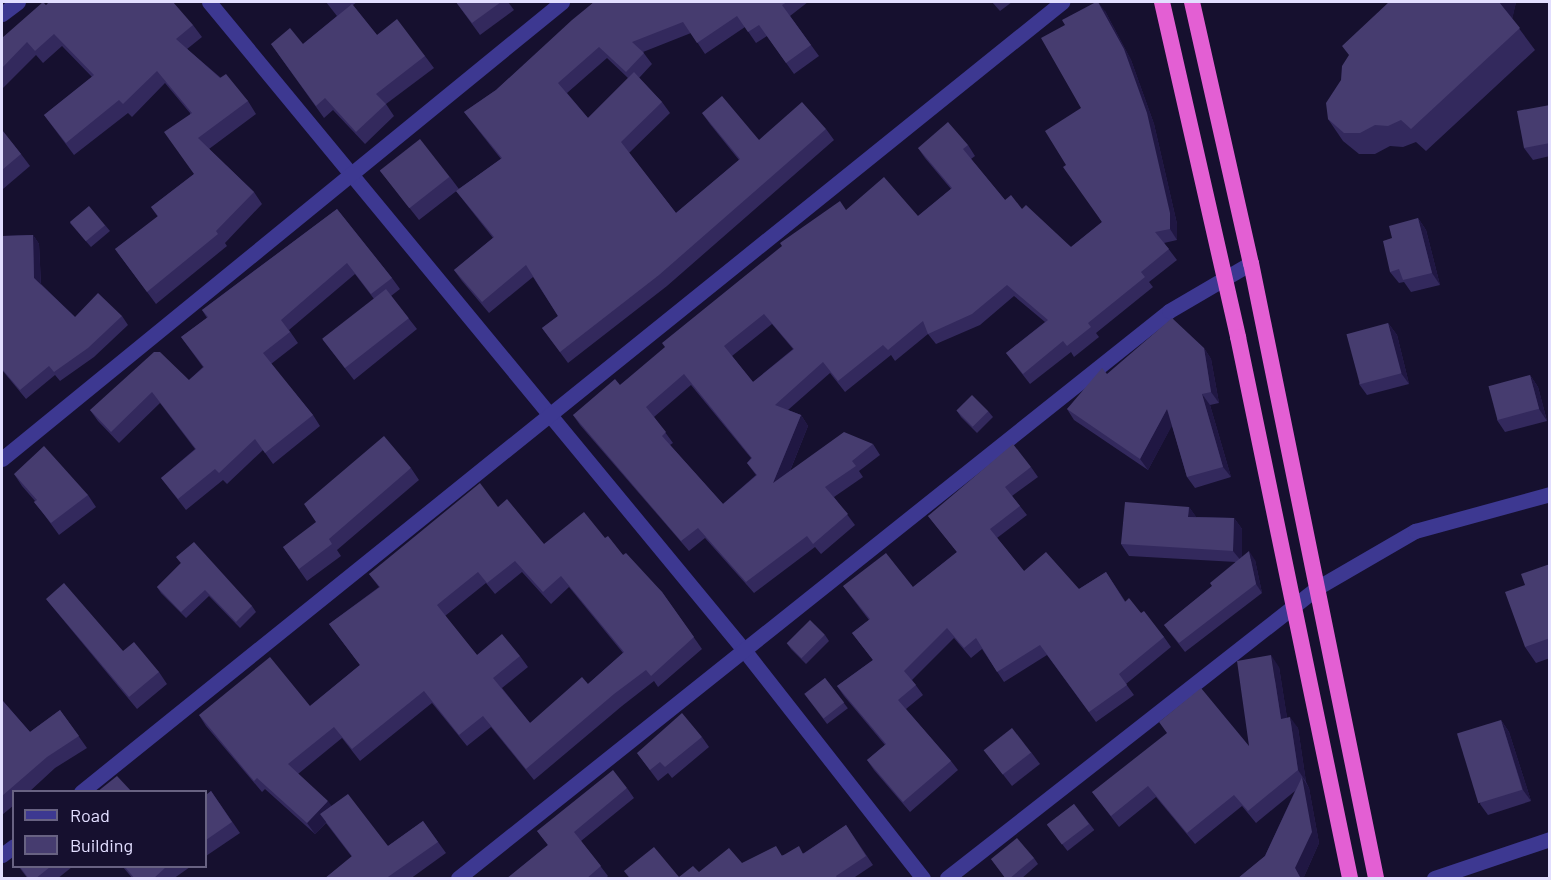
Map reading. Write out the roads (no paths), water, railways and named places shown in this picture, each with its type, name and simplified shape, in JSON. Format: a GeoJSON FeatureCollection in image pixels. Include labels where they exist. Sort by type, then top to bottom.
{"type":"FeatureCollection","features":[{"type":"Feature","properties":{"kind":"highway"},"geometry":{"type":"LineString","coordinates":[[1162,2],[1225,277],[1350,879]]}},
{"type":"Feature","properties":{"kind":"highway"},"geometry":{"type":"LineString","coordinates":[[1192,2],[1251,263],[1315,589],[1376,879]]}},
{"type":"Feature","properties":{"kind":"street"},"geometry":{"type":"LineString","coordinates":[[2,14],[18,2]]}},
{"type":"Feature","properties":{"kind":"street"},"geometry":{"type":"LineString","coordinates":[[209,2],[744,650],[923,879]]}},
{"type":"Feature","properties":{"kind":"street"},"geometry":{"type":"LineString","coordinates":[[2,459],[562,2]]}},
{"type":"Feature","properties":{"kind":"street"},"geometry":{"type":"LineString","coordinates":[[83,790],[1062,2]]}},
{"type":"Feature","properties":{"kind":"street"},"geometry":{"type":"LineString","coordinates":[[458,879],[1168,311],[1251,263]]}},
{"type":"Feature","properties":{"kind":"street"},"geometry":{"type":"LineString","coordinates":[[947,879],[1292,604],[1315,589],[1415,531],[1550,494]]}},
{"type":"Feature","properties":{"kind":"street"},"geometry":{"type":"LineString","coordinates":[[1434,879],[1550,838]]}}]}
